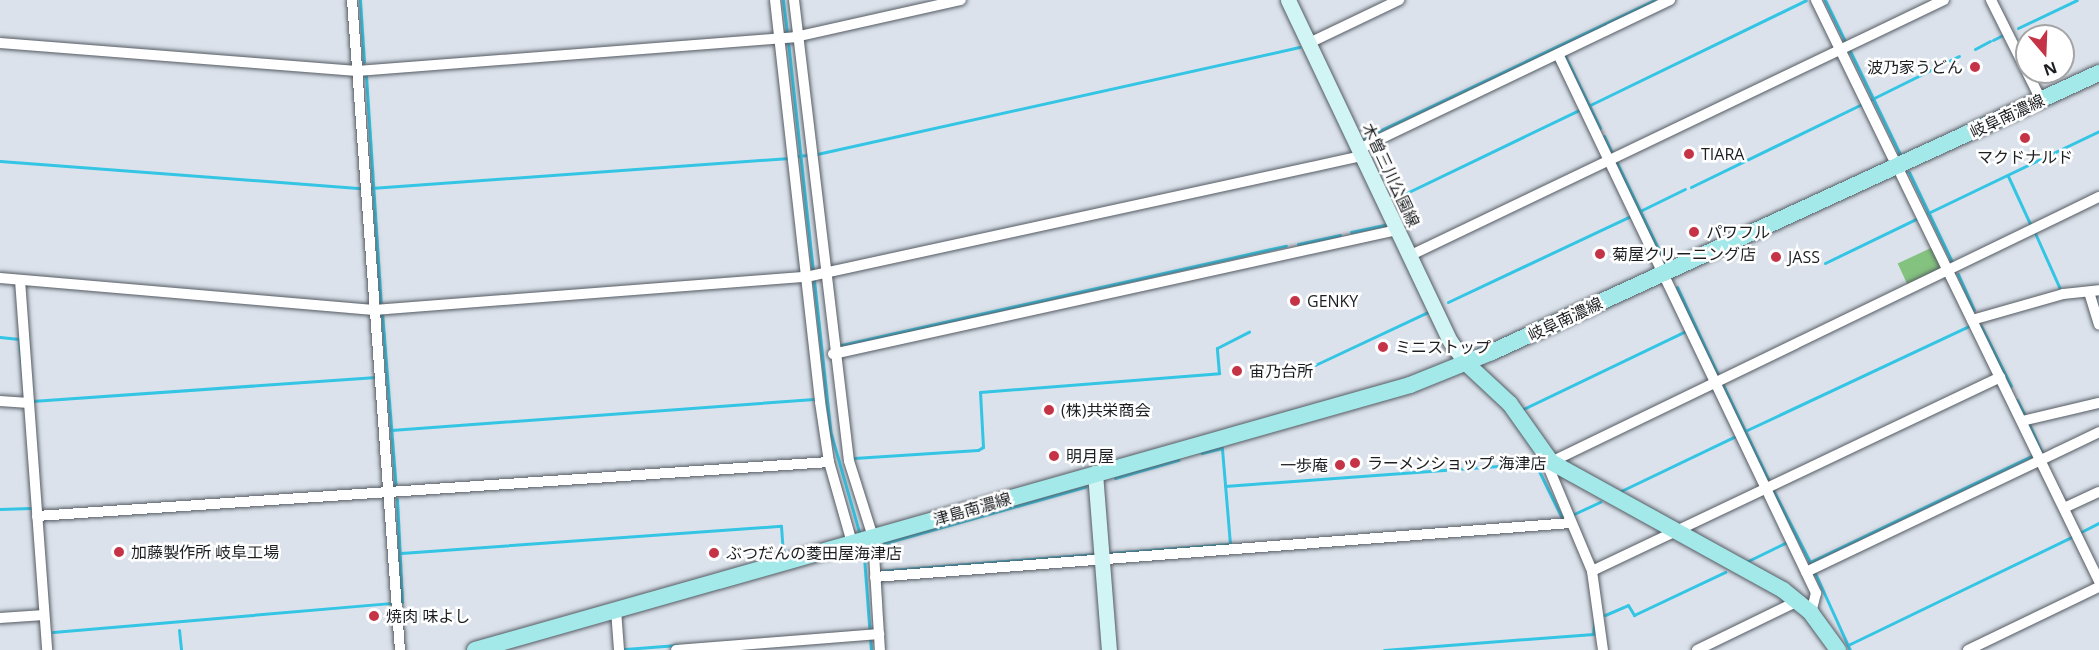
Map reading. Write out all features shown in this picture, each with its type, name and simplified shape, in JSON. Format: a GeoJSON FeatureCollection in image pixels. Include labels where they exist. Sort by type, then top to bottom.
{"type":"FeatureCollection","features":[{"type":"Feature","properties":{"kind":"main road","name":"木曽三川公園線"},"geometry":{"type":"LineString","coordinates":[[1288,0],[1409,256],[1466,363]]}},
{"type":"Feature","properties":{"kind":"main road","name":"岐阜南濃線"},"geometry":{"type":"LineString","coordinates":[[1466,363],[2099,73]]}},
{"type":"Feature","properties":{"kind":"main road"},"geometry":{"type":"LineString","coordinates":[[1466,363],[1510,404],[1547,459],[1798,601],[1811,613],[1838,650]]}},
{"type":"Feature","properties":{"kind":"main road","name":"津島南濃線"},"geometry":{"type":"LineString","coordinates":[[475,650],[1407,386],[1466,363]]}},
{"type":"Feature","properties":{"kind":"main road"},"geometry":{"type":"LineString","coordinates":[[1095,473],[1109,650]]}},
{"type":"Feature","properties":{"kind":"street"},"geometry":{"type":"LineString","coordinates":[[352,0],[400,650]]}},
{"type":"Feature","properties":{"kind":"street"},"geometry":{"type":"LineString","coordinates":[[775,0],[829,462],[863,540],[875,577],[873,635],[880,650]]}},
{"type":"Feature","properties":{"kind":"street"},"geometry":{"type":"LineString","coordinates":[[794,0],[833,354],[863,540]]}},
{"type":"Feature","properties":{"kind":"street"},"geometry":{"type":"LineString","coordinates":[[0,43],[357,71],[780,39],[961,0]]}},
{"type":"Feature","properties":{"kind":"street"},"geometry":{"type":"LineString","coordinates":[[1309,43],[1399,0]]}},
{"type":"Feature","properties":{"kind":"street"},"geometry":{"type":"LineString","coordinates":[[0,278],[374,310],[823,275],[1360,153],[1670,0]]}},
{"type":"Feature","properties":{"kind":"street"},"geometry":{"type":"LineString","coordinates":[[1816,0],[2099,582]]}},
{"type":"Feature","properties":{"kind":"street"},"geometry":{"type":"LineString","coordinates":[[1409,256],[1944,0]]}},
{"type":"Feature","properties":{"kind":"street"},"geometry":{"type":"LineString","coordinates":[[1991,0],[2041,100]]}},
{"type":"Feature","properties":{"kind":"street"},"geometry":{"type":"LineString","coordinates":[[1558,54],[1665,273],[1764,488],[1806,572],[1819,601],[1811,613]]}},
{"type":"Feature","properties":{"kind":"street"},"geometry":{"type":"LineString","coordinates":[[1603,650],[1592,571],[1547,459],[1716,382],[2099,197]]}},
{"type":"Feature","properties":{"kind":"street"},"geometry":{"type":"LineString","coordinates":[[833,354],[1397,230]]}},
{"type":"Feature","properties":{"kind":"street"},"geometry":{"type":"LineString","coordinates":[[20,280],[47,650]]}},
{"type":"Feature","properties":{"kind":"street"},"geometry":{"type":"LineString","coordinates":[[1972,320],[2094,291],[2099,325]]}},
{"type":"Feature","properties":{"kind":"street"},"geometry":{"type":"LineString","coordinates":[[1592,571],[2000,376]]}},
{"type":"Feature","properties":{"kind":"street"},"geometry":{"type":"LineString","coordinates":[[0,401],[29,403]]}},
{"type":"Feature","properties":{"kind":"street"},"geometry":{"type":"LineString","coordinates":[[2022,421],[2099,403]]}},
{"type":"Feature","properties":{"kind":"street"},"geometry":{"type":"LineString","coordinates":[[1806,572],[2099,432]]}},
{"type":"Feature","properties":{"kind":"street"},"geometry":{"type":"LineString","coordinates":[[37,516],[389,494],[829,462]]}},
{"type":"Feature","properties":{"kind":"street"},"geometry":{"type":"LineString","coordinates":[[2064,508],[2099,492]]}},
{"type":"Feature","properties":{"kind":"street"},"geometry":{"type":"LineString","coordinates":[[875,577],[1571,523]]}},
{"type":"Feature","properties":{"kind":"street"},"geometry":{"type":"LineString","coordinates":[[1968,650],[2099,587]]}},
{"type":"Feature","properties":{"kind":"street"},"geometry":{"type":"LineString","coordinates":[[1697,650],[1798,601]]}},
{"type":"Feature","properties":{"kind":"street"},"geometry":{"type":"LineString","coordinates":[[616,610],[619,650]]}},
{"type":"Feature","properties":{"kind":"street"},"geometry":{"type":"LineString","coordinates":[[0,618],[44,615]]}},
{"type":"Feature","properties":{"kind":"street"},"geometry":{"type":"LineString","coordinates":[[676,650],[873,635]]}},
{"type":"Feature","properties":{"kind":"green space"},"geometry":{"type":"Polygon","coordinates":[[[1933,247],[1944,271],[1909,287],[1898,263],[1933,247]]]}},
{"type":"Feature","properties":{"kind":"waterway"},"geometry":{"type":"LineString","coordinates":[[360,0],[364,62]]}},
{"type":"Feature","properties":{"kind":"waterway"},"geometry":{"type":"LineString","coordinates":[[783,0],[787,35]]}},
{"type":"Feature","properties":{"kind":"waterway"},"geometry":{"type":"LineString","coordinates":[[1364,138],[1654,0]]}},
{"type":"Feature","properties":{"kind":"waterway"},"geometry":{"type":"LineString","coordinates":[[1588,106],[1806,0]]}},
{"type":"Feature","properties":{"kind":"waterway"},"geometry":{"type":"LineString","coordinates":[[1825,0],[1845,41]]}},
{"type":"Feature","properties":{"kind":"waterway"},"geometry":{"type":"LineString","coordinates":[[2026,24],[2077,0]]}},
{"type":"Feature","properties":{"kind":"waterway"},"geometry":{"type":"LineString","coordinates":[[1993,40],[2003,35]]}},
{"type":"Feature","properties":{"kind":"waterway"},"geometry":{"type":"LineString","coordinates":[[788,41],[831,434],[860,535]]}},
{"type":"Feature","properties":{"kind":"waterway"},"geometry":{"type":"LineString","coordinates":[[1975,49],[1990,41]]}},
{"type":"Feature","properties":{"kind":"waterway"},"geometry":{"type":"LineString","coordinates":[[817,154],[1299,47]]}},
{"type":"Feature","properties":{"kind":"waterway"},"geometry":{"type":"LineString","coordinates":[[1850,51],[1900,154]]}},
{"type":"Feature","properties":{"kind":"waterway"},"geometry":{"type":"LineString","coordinates":[[1565,56],[1600,128]]}},
{"type":"Feature","properties":{"kind":"waterway"},"geometry":{"type":"LineString","coordinates":[[1872,99],[1959,56]]}},
{"type":"Feature","properties":{"kind":"waterway"},"geometry":{"type":"LineString","coordinates":[[366,75],[381,304]]}},
{"type":"Feature","properties":{"kind":"waterway"},"geometry":{"type":"LineString","coordinates":[[1691,187],[1862,104]]}},
{"type":"Feature","properties":{"kind":"waterway"},"geometry":{"type":"LineString","coordinates":[[1394,199],[1581,109]]}},
{"type":"Feature","properties":{"kind":"waterway"},"geometry":{"type":"LineString","coordinates":[[1928,213],[2099,131]]}},
{"type":"Feature","properties":{"kind":"waterway"},"geometry":{"type":"LineString","coordinates":[[1604,136],[1613,155]]}},
{"type":"Feature","properties":{"kind":"waterway"},"geometry":{"type":"LineString","coordinates":[[798,156],[807,155]]}},
{"type":"Feature","properties":{"kind":"waterway"},"geometry":{"type":"LineString","coordinates":[[371,188],[786,158]]}},
{"type":"Feature","properties":{"kind":"waterway"},"geometry":{"type":"LineString","coordinates":[[0,161],[361,188]]}},
{"type":"Feature","properties":{"kind":"waterway"},"geometry":{"type":"LineString","coordinates":[[1616,161],[1666,265]]}},
{"type":"Feature","properties":{"kind":"waterway"},"geometry":{"type":"LineString","coordinates":[[1909,172],[1953,264]]}},
{"type":"Feature","properties":{"kind":"waterway"},"geometry":{"type":"LineString","coordinates":[[2008,176],[2031,226]]}},
{"type":"Feature","properties":{"kind":"waterway"},"geometry":{"type":"LineString","coordinates":[[1640,211],[1685,189]]}},
{"type":"Feature","properties":{"kind":"waterway"},"geometry":{"type":"LineString","coordinates":[[1448,302],[1633,215]]}},
{"type":"Feature","properties":{"kind":"waterway"},"geometry":{"type":"LineString","coordinates":[[1825,263],[1918,218]]}},
{"type":"Feature","properties":{"kind":"waterway"},"geometry":{"type":"LineString","coordinates":[[1351,232],[1385,225]]}},
{"type":"Feature","properties":{"kind":"waterway"},"geometry":{"type":"LineString","coordinates":[[2035,233],[2061,291]]}},
{"type":"Feature","properties":{"kind":"waterway"},"geometry":{"type":"LineString","coordinates":[[1298,244],[1340,235]]}},
{"type":"Feature","properties":{"kind":"waterway"},"geometry":{"type":"LineString","coordinates":[[837,346],[1286,246]]}},
{"type":"Feature","properties":{"kind":"waterway"},"geometry":{"type":"LineString","coordinates":[[1958,274],[1974,310]]}},
{"type":"Feature","properties":{"kind":"waterway"},"geometry":{"type":"LineString","coordinates":[[1677,287],[1718,375]]}},
{"type":"Feature","properties":{"kind":"waterway"},"geometry":{"type":"LineString","coordinates":[[382,312],[396,488]]}},
{"type":"Feature","properties":{"kind":"waterway"},"geometry":{"type":"LineString","coordinates":[[1315,365],[1428,312]]}},
{"type":"Feature","properties":{"kind":"waterway"},"geometry":{"type":"LineString","coordinates":[[1745,431],[1971,325]]}},
{"type":"Feature","properties":{"kind":"waterway"},"geometry":{"type":"LineString","coordinates":[[1981,326],[2011,386]]}},
{"type":"Feature","properties":{"kind":"waterway"},"geometry":{"type":"LineString","coordinates":[[1521,410],[1686,331]]}},
{"type":"Feature","properties":{"kind":"waterway"},"geometry":{"type":"LineString","coordinates":[[854,458],[978,450],[983,447],[980,392],[1219,373],[1217,348],[1249,332]]}},
{"type":"Feature","properties":{"kind":"waterway"},"geometry":{"type":"LineString","coordinates":[[0,337],[19,339],[25,397]]}},
{"type":"Feature","properties":{"kind":"waterway"},"geometry":{"type":"LineString","coordinates":[[32,401],[376,377]]}},
{"type":"Feature","properties":{"kind":"waterway"},"geometry":{"type":"LineString","coordinates":[[1723,385],[1768,479]]}},
{"type":"Feature","properties":{"kind":"waterway"},"geometry":{"type":"LineString","coordinates":[[391,430],[814,399]]}},
{"type":"Feature","properties":{"kind":"waterway"},"geometry":{"type":"LineString","coordinates":[[2017,400],[2025,416]]}},
{"type":"Feature","properties":{"kind":"waterway"},"geometry":{"type":"LineString","coordinates":[[2029,424],[2041,451]]}},
{"type":"Feature","properties":{"kind":"waterway"},"geometry":{"type":"LineString","coordinates":[[1621,491],[1736,436]]}},
{"type":"Feature","properties":{"kind":"waterway"},"geometry":{"type":"LineString","coordinates":[[1110,553],[1230,544],[1222,448],[1202,453]]}},
{"type":"Feature","properties":{"kind":"waterway"},"geometry":{"type":"LineString","coordinates":[[1773,490],[1810,562],[2033,455]]}},
{"type":"Feature","properties":{"kind":"waterway"},"geometry":{"type":"LineString","coordinates":[[1115,478],[1178,460]]}},
{"type":"Feature","properties":{"kind":"waterway"},"geometry":{"type":"LineString","coordinates":[[1225,486],[1535,463],[1562,518]]}},
{"type":"Feature","properties":{"kind":"waterway"},"geometry":{"type":"LineString","coordinates":[[878,545],[1085,487]]}},
{"type":"Feature","properties":{"kind":"waterway"},"geometry":{"type":"LineString","coordinates":[[397,499],[402,602]]}},
{"type":"Feature","properties":{"kind":"waterway"},"geometry":{"type":"LineString","coordinates":[[1574,514],[1600,502]]}},
{"type":"Feature","properties":{"kind":"waterway"},"geometry":{"type":"LineString","coordinates":[[0,509],[31,508]]}},
{"type":"Feature","properties":{"kind":"waterway"},"geometry":{"type":"LineString","coordinates":[[2081,532],[2099,523]]}},
{"type":"Feature","properties":{"kind":"waterway"},"geometry":{"type":"LineString","coordinates":[[401,553],[781,526],[783,552]]}},
{"type":"Feature","properties":{"kind":"waterway"},"geometry":{"type":"LineString","coordinates":[[1848,645],[2071,537]]}},
{"type":"Feature","properties":{"kind":"waterway"},"geometry":{"type":"LineString","coordinates":[[1748,561],[1787,542]]}},
{"type":"Feature","properties":{"kind":"waterway"},"geometry":{"type":"LineString","coordinates":[[863,544],[871,650]]}},
{"type":"Feature","properties":{"kind":"waterway"},"geometry":{"type":"LineString","coordinates":[[879,571],[1096,554]]}},
{"type":"Feature","properties":{"kind":"waterway"},"geometry":{"type":"LineString","coordinates":[[1605,615],[1628,605],[1634,615],[1725,572]]}},
{"type":"Feature","properties":{"kind":"waterway"},"geometry":{"type":"LineString","coordinates":[[1815,573],[1850,650]]}},
{"type":"Feature","properties":{"kind":"waterway"},"geometry":{"type":"LineString","coordinates":[[53,632],[393,603]]}},
{"type":"Feature","properties":{"kind":"waterway"},"geometry":{"type":"LineString","coordinates":[[1384,650],[1593,634],[1595,618]]}},
{"type":"Feature","properties":{"kind":"waterway"},"geometry":{"type":"LineString","coordinates":[[179,630],[181,650]]}},
{"type":"Feature","properties":{"kind":"waterway"},"geometry":{"type":"LineString","coordinates":[[625,649],[677,645]]}},
{"type":"Feature","properties":{"kind":"place","name":"波乃家うどん"},"geometry":{"type":"Point","coordinates":[1975,67]}},
{"type":"Feature","properties":{"kind":"place","name":"マクドナルド"},"geometry":{"type":"Point","coordinates":[2025,138]}},
{"type":"Feature","properties":{"kind":"place","name":"TIARA"},"geometry":{"type":"Point","coordinates":[1689,154]}},
{"type":"Feature","properties":{"kind":"place","name":"パワフル"},"geometry":{"type":"Point","coordinates":[1694,232]}},
{"type":"Feature","properties":{"kind":"place","name":"菊屋クリーニング店"},"geometry":{"type":"Point","coordinates":[1600,254]}},
{"type":"Feature","properties":{"kind":"place","name":"JASS"},"geometry":{"type":"Point","coordinates":[1776,257]}},
{"type":"Feature","properties":{"kind":"place","name":"GENKY"},"geometry":{"type":"Point","coordinates":[1295,301]}},
{"type":"Feature","properties":{"kind":"place","name":"ミニストップ"},"geometry":{"type":"Point","coordinates":[1383,347]}},
{"type":"Feature","properties":{"kind":"place","name":"宙乃台所"},"geometry":{"type":"Point","coordinates":[1237,371]}},
{"type":"Feature","properties":{"kind":"place","name":"(株)共栄商会"},"geometry":{"type":"Point","coordinates":[1049,410]}},
{"type":"Feature","properties":{"kind":"place","name":"明月屋"},"geometry":{"type":"Point","coordinates":[1054,456]}},
{"type":"Feature","properties":{"kind":"place","name":"ラーメンショップ 海津店"},"geometry":{"type":"Point","coordinates":[1355,463]}},
{"type":"Feature","properties":{"kind":"place","name":"一歩庵"},"geometry":{"type":"Point","coordinates":[1340,465]}},
{"type":"Feature","properties":{"kind":"place","name":"加藤製作所 岐阜工場"},"geometry":{"type":"Point","coordinates":[119,552]}},
{"type":"Feature","properties":{"kind":"place","name":"ぶつだんの菱田屋海津店"},"geometry":{"type":"Point","coordinates":[714,553]}},
{"type":"Feature","properties":{"kind":"place","name":"焼肉 味よし"},"geometry":{"type":"Point","coordinates":[374,616]}}]}
